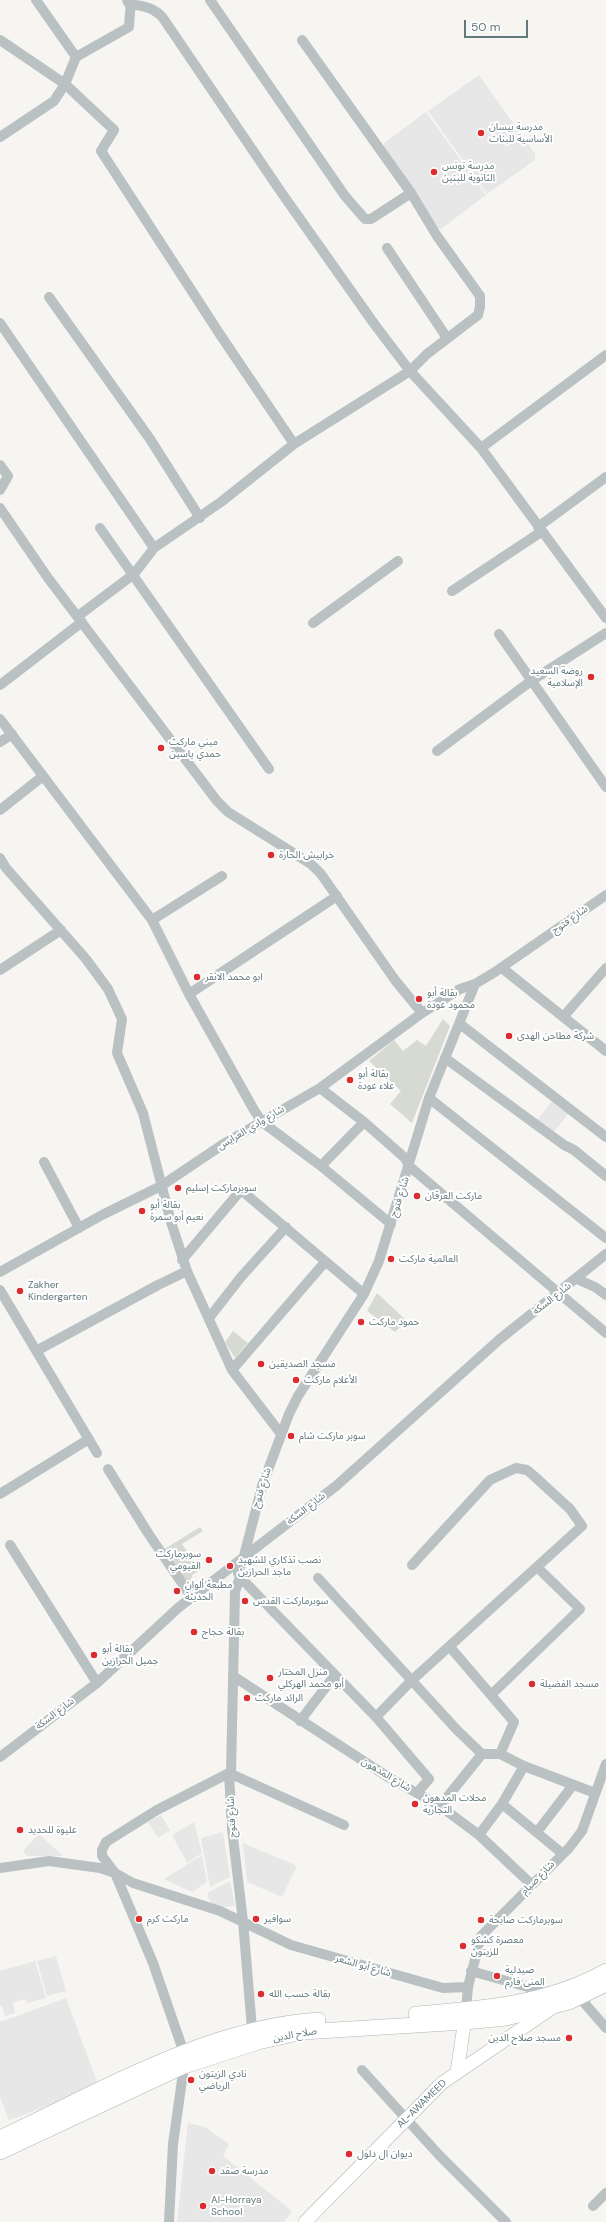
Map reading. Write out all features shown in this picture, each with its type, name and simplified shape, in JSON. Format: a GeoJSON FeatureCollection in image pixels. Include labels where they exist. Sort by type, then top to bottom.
{"type":"FeatureCollection","features":[{"type":"Feature","properties":{"kind":"highway","name":"صلاح الدين"},"geometry":{"type":"LineString","coordinates":[[553,2000],[606,1971]]}},
{"type":"Feature","properties":{"kind":"highway","name":"صلاح الدين"},"geometry":{"type":"LineString","coordinates":[[0,2152],[184,2059],[302,2032],[465,2016],[499,2006],[580,1998],[606,1984]]}},
{"type":"Feature","properties":{"kind":"highway","name":"صلاح الدين"},"geometry":{"type":"LineString","coordinates":[[0,2138],[252,2029],[300,2022],[465,2016]]}},
{"type":"Feature","properties":{"kind":"main road","name":"AL-AWAMEED"},"geometry":{"type":"LineString","coordinates":[[305,2222],[426,2098],[457,2072],[553,2000]]}},
{"type":"Feature","properties":{"kind":"main road"},"geometry":{"type":"LineString","coordinates":[[457,2072],[465,2016]]}},
{"type":"Feature","properties":{"kind":"street"},"geometry":{"type":"LineString","coordinates":[[36,0],[76,57]]}},
{"type":"Feature","properties":{"kind":"street"},"geometry":{"type":"LineString","coordinates":[[210,0],[345,196],[360,215],[365,219],[371,219],[411,193]]}},
{"type":"Feature","properties":{"kind":"street"},"geometry":{"type":"LineString","coordinates":[[0,137],[54,101],[65,84],[76,57],[129,27],[129,1],[158,12],[281,192],[410,371],[480,448],[606,618]]}},
{"type":"Feature","properties":{"kind":"street"},"geometry":{"type":"LineString","coordinates":[[0,40],[65,84],[114,130],[102,151],[221,336],[294,444]]}},
{"type":"Feature","properties":{"kind":"street"},"geometry":{"type":"LineString","coordinates":[[0,684],[134,574],[154,548],[200,518],[294,444],[410,371],[447,338],[478,315],[480,296],[437,236],[411,193],[302,40]]}},
{"type":"Feature","properties":{"kind":"street"},"geometry":{"type":"LineString","coordinates":[[386,248],[447,338]]}},
{"type":"Feature","properties":{"kind":"street"},"geometry":{"type":"LineString","coordinates":[[49,297],[150,439],[200,518]]}},
{"type":"Feature","properties":{"kind":"street"},"geometry":{"type":"LineString","coordinates":[[0,323],[154,548]]}},
{"type":"Feature","properties":{"kind":"street"},"geometry":{"type":"LineString","coordinates":[[480,448],[606,356]]}},
{"type":"Feature","properties":{"kind":"street"},"geometry":{"type":"LineString","coordinates":[[0,465],[8,476],[0,490]]}},
{"type":"Feature","properties":{"kind":"street"},"geometry":{"type":"LineString","coordinates":[[452,592],[540,529],[606,478]]}},
{"type":"Feature","properties":{"kind":"street"},"geometry":{"type":"LineString","coordinates":[[0,508],[48,578],[217,801],[228,812],[311,864],[321,874],[395,980],[422,1013]]}},
{"type":"Feature","properties":{"kind":"street"},"geometry":{"type":"LineString","coordinates":[[100,528],[134,574],[270,769]]}},
{"type":"Feature","properties":{"kind":"street"},"geometry":{"type":"LineString","coordinates":[[313,623],[398,560]]}},
{"type":"Feature","properties":{"kind":"street"},"geometry":{"type":"LineString","coordinates":[[437,751],[531,681],[606,633]]}},
{"type":"Feature","properties":{"kind":"street"},"geometry":{"type":"LineString","coordinates":[[499,634],[606,787]]}},
{"type":"Feature","properties":{"kind":"street"},"geometry":{"type":"LineString","coordinates":[[0,719],[152,920],[189,994],[262,1122],[321,1166],[391,1224]]}},
{"type":"Feature","properties":{"kind":"street"},"geometry":{"type":"LineString","coordinates":[[0,742],[12,734]]}},
{"type":"Feature","properties":{"kind":"street"},"geometry":{"type":"LineString","coordinates":[[0,810],[43,776]]}},
{"type":"Feature","properties":{"kind":"street"},"geometry":{"type":"LineString","coordinates":[[0,858],[26,892],[60,930],[108,989],[122,1019],[117,1053],[143,1113],[182,1260],[232,1370],[281,1434]]}},
{"type":"Feature","properties":{"kind":"street"},"geometry":{"type":"LineString","coordinates":[[152,920],[222,876]]}},
{"type":"Feature","properties":{"kind":"street","name":"شارع فتوح"},"geometry":{"type":"LineString","coordinates":[[498,970],[606,895]]}},
{"type":"Feature","properties":{"kind":"street"},"geometry":{"type":"LineString","coordinates":[[189,994],[337,896]]}},
{"type":"Feature","properties":{"kind":"street"},"geometry":{"type":"LineString","coordinates":[[0,970],[60,930]]}},
{"type":"Feature","properties":{"kind":"street"},"geometry":{"type":"LineString","coordinates":[[564,1016],[606,968]]}},
{"type":"Feature","properties":{"kind":"street"},"geometry":{"type":"LineString","coordinates":[[498,970],[564,1016],[606,1051]]}},
{"type":"Feature","properties":{"kind":"street","name":"شارع وادي العرايس"},"geometry":{"type":"LineString","coordinates":[[0,1272],[79,1228],[162,1186],[225,1143],[320,1088],[422,1013],[460,990],[475,984],[498,970]]}},
{"type":"Feature","properties":{"kind":"street","name":"شارع فتوح"},"geometry":{"type":"LineString","coordinates":[[252,2029],[243,1920],[232,1829],[229,1773],[231,1773],[234,1592],[240,1577],[238,1573],[244,1556],[262,1486],[281,1434],[298,1396],[364,1294],[379,1261],[429,1098],[475,984]]}},
{"type":"Feature","properties":{"kind":"street"},"geometry":{"type":"LineString","coordinates":[[460,1024],[606,1137]]}},
{"type":"Feature","properties":{"kind":"street"},"geometry":{"type":"LineString","coordinates":[[445,1058],[564,1145],[574,1150],[606,1176]]}},
{"type":"Feature","properties":{"kind":"street"},"geometry":{"type":"LineString","coordinates":[[320,1088],[364,1122],[405,1158],[409,1166],[606,1333]]}},
{"type":"Feature","properties":{"kind":"street"},"geometry":{"type":"LineString","coordinates":[[429,1098],[606,1238]]}},
{"type":"Feature","properties":{"kind":"street"},"geometry":{"type":"LineString","coordinates":[[321,1166],[364,1122]]}},
{"type":"Feature","properties":{"kind":"street"},"geometry":{"type":"LineString","coordinates":[[44,1162],[79,1228]]}},
{"type":"Feature","properties":{"kind":"street"},"geometry":{"type":"LineString","coordinates":[[182,1260],[241,1190],[364,1294]]}},
{"type":"Feature","properties":{"kind":"street"},"geometry":{"type":"LineString","coordinates":[[209,1318],[286,1227]]}},
{"type":"Feature","properties":{"kind":"street","name":"شارع السكة"},"geometry":{"type":"LineString","coordinates":[[0,1757],[97,1682],[136,1645],[244,1556],[336,1486],[495,1344],[606,1254]]}},
{"type":"Feature","properties":{"kind":"street"},"geometry":{"type":"LineString","coordinates":[[232,1370],[325,1262]]}},
{"type":"Feature","properties":{"kind":"street"},"geometry":{"type":"LineString","coordinates":[[38,1350],[158,1284],[187,1271]]}},
{"type":"Feature","properties":{"kind":"street"},"geometry":{"type":"LineString","coordinates":[[577,1279],[595,1287],[606,1295]]}},
{"type":"Feature","properties":{"kind":"street"},"geometry":{"type":"LineString","coordinates":[[0,1290],[38,1350],[97,1452]]}},
{"type":"Feature","properties":{"kind":"street"},"geometry":{"type":"LineString","coordinates":[[0,1494],[89,1439]]}},
{"type":"Feature","properties":{"kind":"street"},"geometry":{"type":"LineString","coordinates":[[376,1717],[411,1681],[538,1568],[582,1526],[570,1509],[534,1476],[527,1470],[516,1468],[490,1480],[412,1565]]}},
{"type":"Feature","properties":{"kind":"street"},"geometry":{"type":"LineString","coordinates":[[108,1469],[192,1598]]}},
{"type":"Feature","properties":{"kind":"street"},"geometry":{"type":"LineString","coordinates":[[10,1545],[97,1682]]}},
{"type":"Feature","properties":{"kind":"street"},"geometry":{"type":"LineString","coordinates":[[492,1694],[580,1609],[538,1568]]}},
{"type":"Feature","properties":{"kind":"street"},"geometry":{"type":"LineString","coordinates":[[240,1577],[376,1717],[429,1779],[417,1793]]}},
{"type":"Feature","properties":{"kind":"street"},"geometry":{"type":"LineString","coordinates":[[318,1578],[411,1681],[482,1754],[500,1754],[524,1766],[595,1793]]}},
{"type":"Feature","properties":{"kind":"street"},"geometry":{"type":"LineString","coordinates":[[450,1647],[492,1694],[514,1722],[500,1754]]}},
{"type":"Feature","properties":{"kind":"street"},"geometry":{"type":"LineString","coordinates":[[300,1720],[335,1675]]}},
{"type":"Feature","properties":{"kind":"street","name":"شارع المدهون"},"geometry":{"type":"LineString","coordinates":[[233,1676],[300,1720],[440,1806],[479,1835],[531,1884]]}},
{"type":"Feature","properties":{"kind":"street"},"geometry":{"type":"LineString","coordinates":[[440,1806],[482,1754]]}},
{"type":"Feature","properties":{"kind":"street","name":"شارع صيام"},"geometry":{"type":"LineString","coordinates":[[468,1987],[480,1936],[563,1854],[582,1831],[606,1764]]}},
{"type":"Feature","properties":{"kind":"street"},"geometry":{"type":"LineString","coordinates":[[479,1835],[502,1804],[524,1766]]}},
{"type":"Feature","properties":{"kind":"street"},"geometry":{"type":"LineString","coordinates":[[168,2222],[173,2144],[184,2059],[153,1963],[115,1872],[102,1856],[102,1850],[106,1842],[156,1810],[229,1773],[344,1825]]}},
{"type":"Feature","properties":{"kind":"street"},"geometry":{"type":"LineString","coordinates":[[537,1832],[570,1788]]}},
{"type":"Feature","properties":{"kind":"street"},"geometry":{"type":"LineString","coordinates":[[502,1804],[563,1854]]}},
{"type":"Feature","properties":{"kind":"street"},"geometry":{"type":"LineString","coordinates":[[0,1868],[49,1861],[88,1865],[115,1872]]}},
{"type":"Feature","properties":{"kind":"street","name":"شارع أبو الشعر"},"geometry":{"type":"LineString","coordinates":[[115,1872],[133,1883],[200,1903],[243,1920],[291,1945],[443,1988],[468,1987]]}},
{"type":"Feature","properties":{"kind":"street"},"geometry":{"type":"LineString","coordinates":[[471,1971],[553,2000]]}},
{"type":"Feature","properties":{"kind":"street"},"geometry":{"type":"LineString","coordinates":[[465,2016],[468,1987]]}},
{"type":"Feature","properties":{"kind":"street"},"geometry":{"type":"LineString","coordinates":[[580,1998],[606,2028]]}},
{"type":"Feature","properties":{"kind":"street"},"geometry":{"type":"LineString","coordinates":[[362,2070],[439,2155],[506,2222]]}},
{"type":"Feature","properties":{"kind":"street"},"geometry":{"type":"LineString","coordinates":[[593,2206],[606,2193]]}},
{"type":"Feature","properties":{"kind":"shaded area","name":"مدرسة بيسان الأساسية للبنات"},"geometry":{"type":"Polygon","coordinates":[[[479,75],[535,154],[535,160],[487,194],[428,111],[479,75]]]}},
{"type":"Feature","properties":{"kind":"shaded area","name":"مدرسة تونس الثانوية للبنين"},"geometry":{"type":"Polygon","coordinates":[[[426,112],[486,195],[441,229],[438,228],[383,148],[384,143],[426,112]]]}},
{"type":"Feature","properties":{"kind":"shaded area"},"geometry":{"type":"Polygon","coordinates":[[[443,1019],[450,1026],[412,1123],[390,1104],[401,1091],[369,1061],[394,1040],[403,1051],[417,1040],[426,1046],[443,1019]]]}},
{"type":"Feature","properties":{"kind":"shaded area"},"geometry":{"type":"Polygon","coordinates":[[[553,1100],[569,1113],[552,1134],[536,1121],[553,1100]]]}},
{"type":"Feature","properties":{"kind":"shaded area"},"geometry":{"type":"Polygon","coordinates":[[[377,1293],[407,1321],[395,1332],[367,1311],[377,1293]]]}},
{"type":"Feature","properties":{"kind":"shaded area"},"geometry":{"type":"Polygon","coordinates":[[[233,1331],[248,1343],[235,1358],[225,1342],[233,1331]]]}},
{"type":"Feature","properties":{"kind":"shaded area"},"geometry":{"type":"Polygon","coordinates":[[[200,1527],[203,1531],[182,1544],[200,1570],[192,1575],[191,1580],[186,1584],[163,1550],[200,1527]]]}},
{"type":"Feature","properties":{"kind":"shaded area"},"geometry":{"type":"Polygon","coordinates":[[[161,1815],[170,1830],[158,1838],[148,1822],[161,1815]]]}},
{"type":"Feature","properties":{"kind":"shaded area"},"geometry":{"type":"Polygon","coordinates":[[[194,1822],[202,1853],[187,1863],[172,1835],[194,1822]]]}},
{"type":"Feature","properties":{"kind":"shaded area"},"geometry":{"type":"Polygon","coordinates":[[[223,1832],[230,1877],[210,1887],[201,1838],[223,1832]]]}},
{"type":"Feature","properties":{"kind":"shaded area","name":"عليوة للحديد"},"geometry":{"type":"Polygon","coordinates":[[[39,1834],[63,1856],[27,1856],[23,1851],[39,1834]]]}},
{"type":"Feature","properties":{"kind":"shaded area"},"geometry":{"type":"Polygon","coordinates":[[[243,1843],[297,1866],[282,1897],[247,1882],[243,1843]]]}},
{"type":"Feature","properties":{"kind":"shaded area"},"geometry":{"type":"Polygon","coordinates":[[[202,1855],[207,1882],[192,1892],[164,1879],[202,1855]]]}},
{"type":"Feature","properties":{"kind":"shaded area"},"geometry":{"type":"Polygon","coordinates":[[[230,1881],[235,1906],[222,1907],[211,1903],[207,1893],[230,1881]]]}},
{"type":"Feature","properties":{"kind":"shaded area"},"geometry":{"type":"Polygon","coordinates":[[[56,1956],[66,1991],[47,1996],[37,1961],[56,1956]]]}},
{"type":"Feature","properties":{"kind":"shaded area"},"geometry":{"type":"Polygon","coordinates":[[[35,1961],[46,1998],[27,2003],[25,1999],[13,2002],[15,2013],[5,2016],[2,2006],[0,2006],[0,1971],[35,1961]]]}},
{"type":"Feature","properties":{"kind":"shaded area"},"geometry":{"type":"Polygon","coordinates":[[[66,1998],[99,2087],[9,2120],[0,2097],[0,2022],[66,1998]]]}},
{"type":"Feature","properties":{"kind":"shaded area","name":"مدرسة صفد"},"geometry":{"type":"Polygon","coordinates":[[[188,2123],[205,2127],[229,2144],[223,2156],[292,2211],[284,2222],[177,2222],[188,2123]]]}},
{"type":"Feature","properties":{"kind":"place","name":"مدرسة بيسان الأساسية للبنات"},"geometry":{"type":"Point","coordinates":[481,133]}},
{"type":"Feature","properties":{"kind":"place","name":"مدرسة تونس الثانوية للبنين"},"geometry":{"type":"Point","coordinates":[434,172]}},
{"type":"Feature","properties":{"kind":"place","name":"روضة السعيد الإسلامية"},"geometry":{"type":"Point","coordinates":[591,677]}},
{"type":"Feature","properties":{"kind":"place","name":"ميني ماركت حمدي ياسين"},"geometry":{"type":"Point","coordinates":[161,748]}},
{"type":"Feature","properties":{"kind":"place","name":"خرابيش الحارة"},"geometry":{"type":"Point","coordinates":[271,855]}},
{"type":"Feature","properties":{"kind":"place","name":"ابو محمد الانقر"},"geometry":{"type":"Point","coordinates":[197,977]}},
{"type":"Feature","properties":{"kind":"place","name":"بقالة أبو محمود عودة"},"geometry":{"type":"Point","coordinates":[419,999]}},
{"type":"Feature","properties":{"kind":"place","name":"شركة مطاحن الهدى"},"geometry":{"type":"Point","coordinates":[509,1036]}},
{"type":"Feature","properties":{"kind":"place","name":"بقالة أبو علاء عودة"},"geometry":{"type":"Point","coordinates":[350,1080]}},
{"type":"Feature","properties":{"kind":"place","name":"سوبرماركت إسليم"},"geometry":{"type":"Point","coordinates":[178,1188]}},
{"type":"Feature","properties":{"kind":"place","name":"ماركت العرقان"},"geometry":{"type":"Point","coordinates":[417,1196]}},
{"type":"Feature","properties":{"kind":"place","name":"بقالة أبو نعيم أبو سمرة"},"geometry":{"type":"Point","coordinates":[142,1211]}},
{"type":"Feature","properties":{"kind":"place","name":"العالمية ماركت"},"geometry":{"type":"Point","coordinates":[391,1259]}},
{"type":"Feature","properties":{"kind":"place","name":"Zakher Kindergarten"},"geometry":{"type":"Point","coordinates":[20,1291]}},
{"type":"Feature","properties":{"kind":"place","name":"حمود ماركت"},"geometry":{"type":"Point","coordinates":[361,1322]}},
{"type":"Feature","properties":{"kind":"place","name":"مسجد الصديقين"},"geometry":{"type":"Point","coordinates":[261,1364]}},
{"type":"Feature","properties":{"kind":"place","name":"الأعلام ماركت"},"geometry":{"type":"Point","coordinates":[296,1380]}},
{"type":"Feature","properties":{"kind":"place","name":"سوبر ماركت شام"},"geometry":{"type":"Point","coordinates":[291,1436]}},
{"type":"Feature","properties":{"kind":"place","name":"سوبرماركت الفيومي"},"geometry":{"type":"Point","coordinates":[209,1560]}},
{"type":"Feature","properties":{"kind":"place","name":"نصب تذكاري للشهيد ماجد الحرازين"},"geometry":{"type":"Point","coordinates":[230,1566]}},
{"type":"Feature","properties":{"kind":"place","name":"مطبعة ألوان الحديثة"},"geometry":{"type":"Point","coordinates":[177,1591]}},
{"type":"Feature","properties":{"kind":"place","name":"سوبرماركت القدس"},"geometry":{"type":"Point","coordinates":[245,1601]}},
{"type":"Feature","properties":{"kind":"place","name":"بقالة حجاج"},"geometry":{"type":"Point","coordinates":[194,1632]}},
{"type":"Feature","properties":{"kind":"place","name":"بقالة أبو جميل الحرازين"},"geometry":{"type":"Point","coordinates":[94,1655]}},
{"type":"Feature","properties":{"kind":"place","name":"منزل المختار أبو محمد الهركلي"},"geometry":{"type":"Point","coordinates":[270,1678]}},
{"type":"Feature","properties":{"kind":"place","name":"مسجد الفضيلة"},"geometry":{"type":"Point","coordinates":[532,1684]}},
{"type":"Feature","properties":{"kind":"place","name":"الرائد ماركت"},"geometry":{"type":"Point","coordinates":[247,1698]}},
{"type":"Feature","properties":{"kind":"place","name":"محلات المدهون التجارية"},"geometry":{"type":"Point","coordinates":[415,1804]}},
{"type":"Feature","properties":{"kind":"place","name":"عليوة للحديد"},"geometry":{"type":"Point","coordinates":[20,1830]}},
{"type":"Feature","properties":{"kind":"place","name":"ماركت كرم"},"geometry":{"type":"Point","coordinates":[139,1919]}},
{"type":"Feature","properties":{"kind":"place","name":"سوافير"},"geometry":{"type":"Point","coordinates":[256,1919]}},
{"type":"Feature","properties":{"kind":"place","name":"سوبرماركت صابحة"},"geometry":{"type":"Point","coordinates":[481,1920]}},
{"type":"Feature","properties":{"kind":"place","name":"معصرة كشكو للزيتون"},"geometry":{"type":"Point","coordinates":[463,1946]}},
{"type":"Feature","properties":{"kind":"place","name":"صيدلية المنى فارم"},"geometry":{"type":"Point","coordinates":[497,1976]}},
{"type":"Feature","properties":{"kind":"place","name":"بقالة حسب الله"},"geometry":{"type":"Point","coordinates":[261,1994]}},
{"type":"Feature","properties":{"kind":"place","name":"مسجد صلاح الدين"},"geometry":{"type":"Point","coordinates":[569,2038]}},
{"type":"Feature","properties":{"kind":"place","name":"نادي الزيتون الرياضي"},"geometry":{"type":"Point","coordinates":[191,2080]}},
{"type":"Feature","properties":{"kind":"place","name":"ديوان ال دلول"},"geometry":{"type":"Point","coordinates":[349,2154]}},
{"type":"Feature","properties":{"kind":"place","name":"مدرسة صفد"},"geometry":{"type":"Point","coordinates":[212,2171]}},
{"type":"Feature","properties":{"kind":"place","name":"Al-Horraya School"},"geometry":{"type":"Point","coordinates":[203,2206]}}]}
